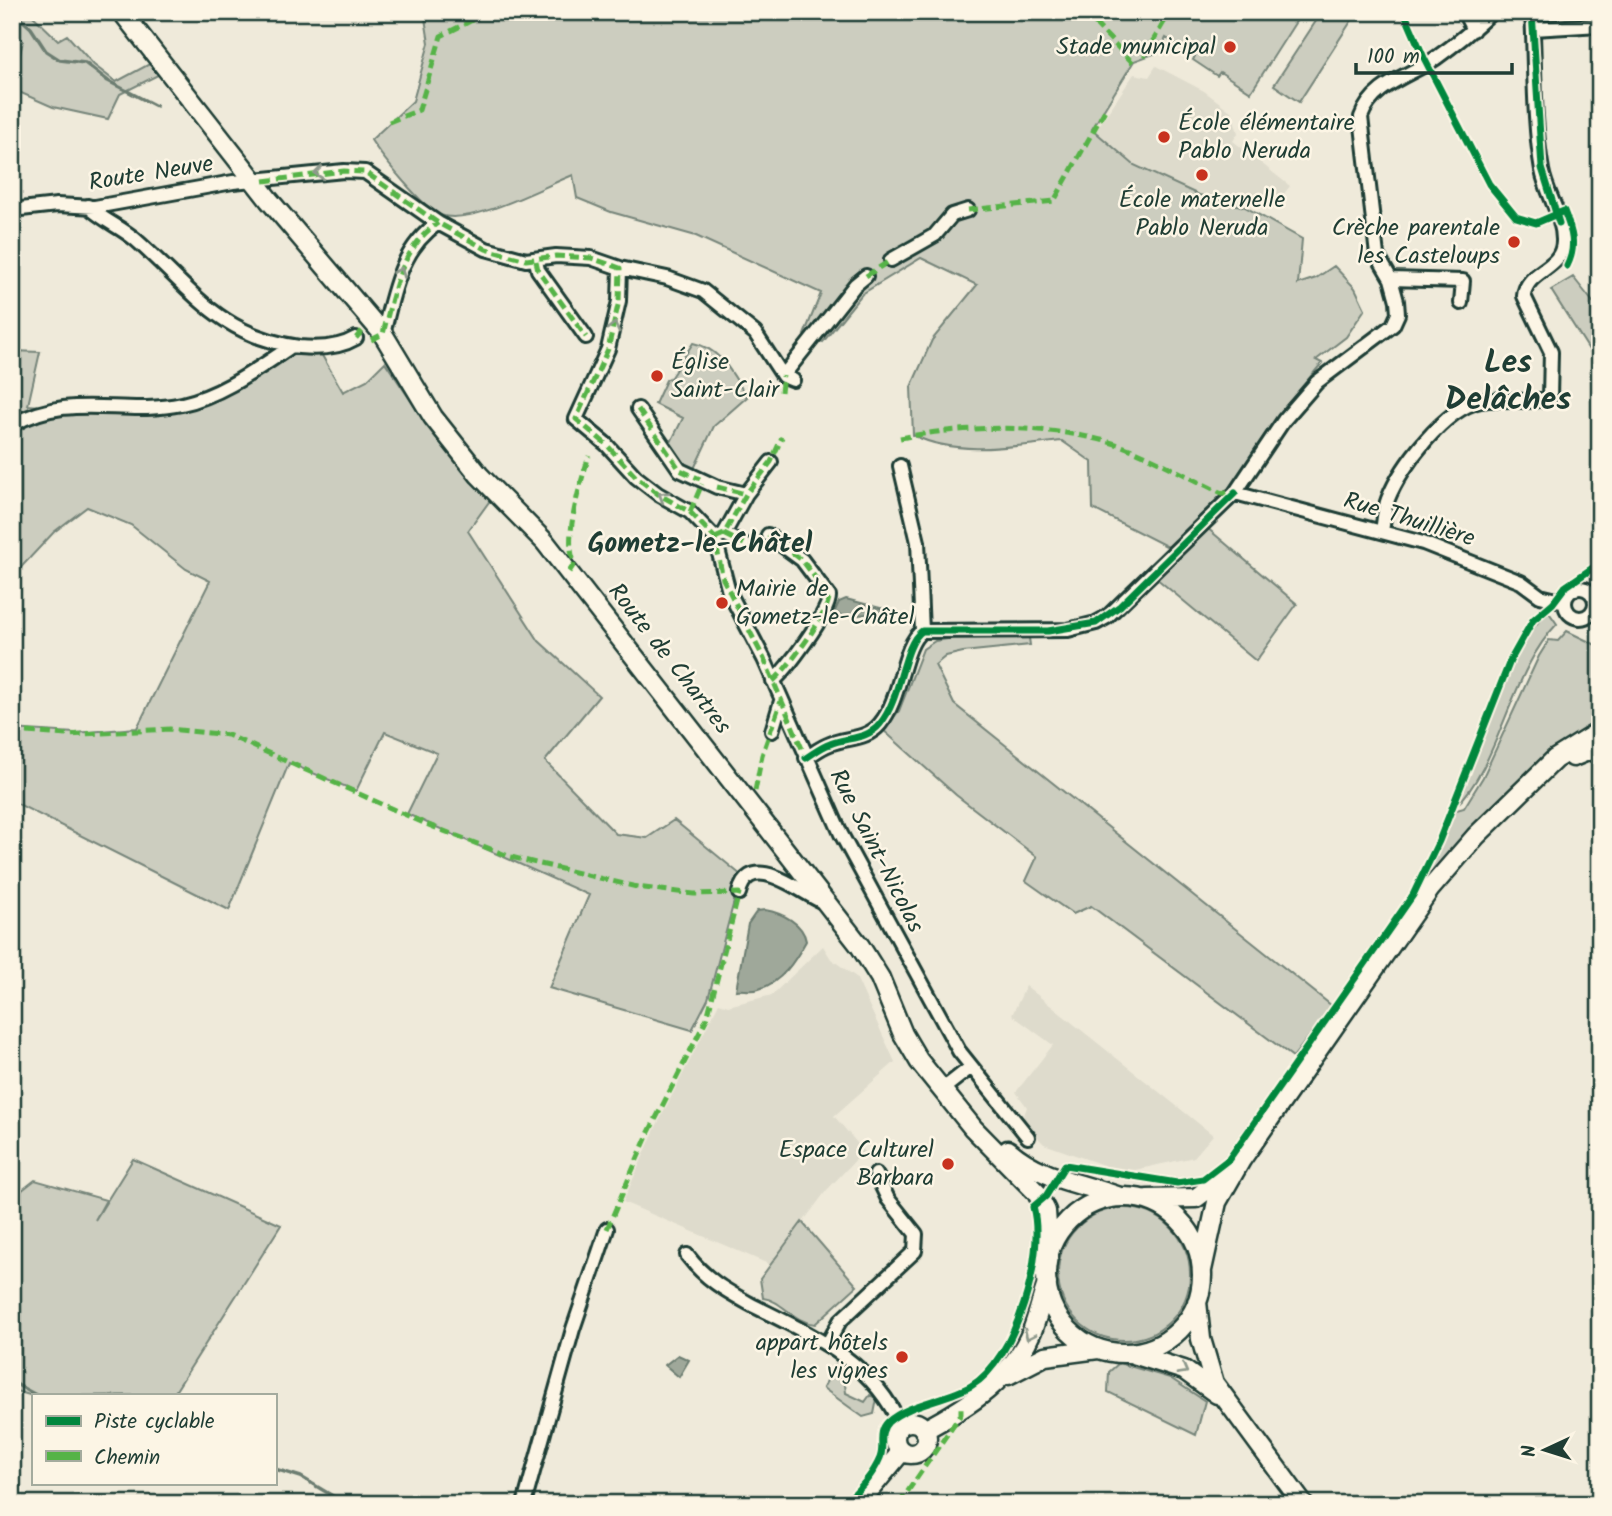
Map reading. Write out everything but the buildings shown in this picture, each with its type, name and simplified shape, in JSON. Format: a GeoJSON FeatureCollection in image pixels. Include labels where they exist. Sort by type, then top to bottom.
{"type":"FeatureCollection","features":[{"type":"Feature","properties":{"kind":"main road","name":"Route de Chartres"},"geometry":{"type":"LineString","coordinates":[[122,12],[259,181]]}},
{"type":"Feature","properties":{"kind":"main road","name":"Route de Chartres"},"geometry":{"type":"LineString","coordinates":[[131,12],[363,314],[370,318],[383,334],[453,442],[488,485],[545,542],[878,958],[916,1035],[973,1128],[1037,1193],[1046,1211],[1049,1255]]}},
{"type":"Feature","properties":{"kind":"main road"},"geometry":{"type":"LineString","coordinates":[[1303,1504],[1214,1383],[1206,1363],[1197,1302],[1217,1202],[1241,1160],[1430,889],[1476,836],[1555,759],[1600,731]]}},
{"type":"Feature","properties":{"kind":"main road"},"geometry":{"type":"LineString","coordinates":[[1539,775],[1600,746]]}},
{"type":"Feature","properties":{"kind":"main road","name":"Route de Chartres"},"geometry":{"type":"LineString","coordinates":[[946,1086],[1004,1147],[1022,1162],[1057,1179],[1120,1198]]}},
{"type":"Feature","properties":{"kind":"main road"},"geometry":{"type":"LineString","coordinates":[[999,1380],[1021,1352],[1032,1331],[1047,1284],[1049,1255],[1057,1235],[1079,1212],[1098,1202],[1120,1198],[1196,1198],[1216,1186],[1241,1160]]}},
{"type":"Feature","properties":{"kind":"main road"},"geometry":{"type":"LineString","coordinates":[[1143,1200],[1163,1208],[1187,1229],[1197,1249],[1202,1270]]}},
{"type":"Feature","properties":{"kind":"main road"},"geometry":{"type":"LineString","coordinates":[[1047,1284],[1052,1306],[1063,1324],[1080,1339],[1099,1349]]}},
{"type":"Feature","properties":{"kind":"main road"},"geometry":{"type":"LineString","coordinates":[[1130,1353],[1152,1348],[1171,1338],[1187,1322],[1197,1302]]}},
{"type":"Feature","properties":{"kind":"main road"},"geometry":{"type":"LineString","coordinates":[[924,1430],[976,1399],[999,1380],[1045,1356],[1099,1349],[1130,1353],[1184,1370],[1228,1403]]}},
{"type":"Feature","properties":{"kind":"main road"},"geometry":{"type":"LineString","coordinates":[[916,1424],[924,1430],[926,1441],[922,1450],[912,1454],[902,1451],[895,1439],[901,1426],[916,1424]]}},
{"type":"Feature","properties":{"kind":"main road"},"geometry":{"type":"LineString","coordinates":[[858,1504],[902,1451]]}},
{"type":"Feature","properties":{"kind":"street"},"geometry":{"type":"LineString","coordinates":[[1464,12],[1473,30]]}},
{"type":"Feature","properties":{"kind":"street"},"geometry":{"type":"LineString","coordinates":[[922,631],[1048,631],[1096,623],[1120,606],[1235,493],[1284,420],[1317,382],[1393,326],[1398,314],[1391,279],[1377,255],[1361,117],[1367,101],[1434,59],[1492,12]]}},
{"type":"Feature","properties":{"kind":"street"},"geometry":{"type":"LineString","coordinates":[[1382,531],[1387,501],[1406,464],[1461,409],[1479,401],[1539,401],[1550,397],[1551,352],[1525,306],[1524,296],[1532,277],[1558,258],[1563,239],[1541,163],[1532,12]]}},
{"type":"Feature","properties":{"kind":"street"},"geometry":{"type":"LineString","coordinates":[[1533,29],[1600,24]]}},
{"type":"Feature","properties":{"kind":"street"},"geometry":{"type":"LineString","coordinates":[[259,181],[344,171],[365,172],[438,223],[486,249],[538,270],[586,337]]}},
{"type":"Feature","properties":{"kind":"street","name":"Route Neuve"},"geometry":{"type":"LineString","coordinates":[[12,210],[57,205],[88,206],[259,181]]}},
{"type":"Feature","properties":{"kind":"street"},"geometry":{"type":"LineString","coordinates":[[88,206],[127,232],[190,293],[226,322],[246,334],[292,346],[322,348],[356,338]]}},
{"type":"Feature","properties":{"kind":"street"},"geometry":{"type":"LineString","coordinates":[[891,260],[935,235],[953,215],[968,209]]}},
{"type":"Feature","properties":{"kind":"street"},"geometry":{"type":"LineString","coordinates":[[383,334],[397,279],[409,250],[422,234],[438,223]]}},
{"type":"Feature","properties":{"kind":"street"},"geometry":{"type":"LineString","coordinates":[[527,264],[556,256],[591,258],[620,268],[667,278],[703,291],[755,333],[788,378],[855,285],[866,276]]}},
{"type":"Feature","properties":{"kind":"street"},"geometry":{"type":"LineString","coordinates":[[620,268],[620,301],[608,349],[576,419],[636,477],[658,494],[690,512],[720,536],[744,544]]}},
{"type":"Feature","properties":{"kind":"street"},"geometry":{"type":"LineString","coordinates":[[1391,279],[1463,281],[1461,303]]}},
{"type":"Feature","properties":{"kind":"street"},"geometry":{"type":"LineString","coordinates":[[12,425],[55,407],[183,404],[233,382],[292,346]]}},
{"type":"Feature","properties":{"kind":"street"},"geometry":{"type":"LineString","coordinates":[[638,409],[680,470],[717,487],[746,494]]}},
{"type":"Feature","properties":{"kind":"street"},"geometry":{"type":"LineString","coordinates":[[720,536],[746,494],[771,462]]}},
{"type":"Feature","properties":{"kind":"street"},"geometry":{"type":"LineString","coordinates":[[806,758],[832,743],[864,736],[879,726],[902,682],[908,649],[922,631],[918,542],[900,466]]}},
{"type":"Feature","properties":{"kind":"street","name":"Rue Thuillière"},"geometry":{"type":"LineString","coordinates":[[1235,493],[1382,531],[1464,558],[1521,582],[1539,596],[1565,602]]}},
{"type":"Feature","properties":{"kind":"street"},"geometry":{"type":"LineString","coordinates":[[768,535],[803,560],[829,596],[830,604],[819,623],[793,655],[783,674],[773,681]]}},
{"type":"Feature","properties":{"kind":"street","name":"Rue Saint-Nicolas"},"geometry":{"type":"LineString","coordinates":[[720,536],[723,579],[877,903],[930,1002],[971,1067],[1028,1137]]}},
{"type":"Feature","properties":{"kind":"street"},"geometry":{"type":"LineString","coordinates":[[1586,589],[1595,600],[1595,616],[1573,616],[1565,602],[1572,590],[1586,589]]}},
{"type":"Feature","properties":{"kind":"street"},"geometry":{"type":"LineString","coordinates":[[772,731],[781,701]]}},
{"type":"Feature","properties":{"kind":"street"},"geometry":{"type":"LineString","coordinates":[[738,893],[746,880],[755,875],[774,875],[829,900]]}},
{"type":"Feature","properties":{"kind":"street"},"geometry":{"type":"LineString","coordinates":[[946,1086],[971,1067]]}},
{"type":"Feature","properties":{"kind":"street"},"geometry":{"type":"LineString","coordinates":[[828,1343],[840,1321],[915,1251],[916,1234],[888,1199],[876,1174]]}},
{"type":"Feature","properties":{"kind":"street"},"geometry":{"type":"LineString","coordinates":[[524,1504],[573,1329],[607,1229]]}},
{"type":"Feature","properties":{"kind":"street"},"geometry":{"type":"LineString","coordinates":[[687,1255],[714,1284],[828,1343],[878,1386],[901,1426]]}},
{"type":"Feature","properties":{"kind":"shaded area"},"geometry":{"type":"Polygon","coordinates":[[[12,12],[29,12],[58,40],[67,35],[94,65],[116,82],[157,60],[166,71],[120,94],[108,119],[53,107],[12,89],[23,41],[12,34],[12,12]]]}},
{"type":"Feature","properties":{"kind":"shaded area"},"geometry":{"type":"Polygon","coordinates":[[[424,12],[1302,12],[1251,92],[1220,72],[1217,76],[1193,60],[1195,56],[1166,38],[1159,52],[1134,61],[1092,129],[1134,165],[1199,195],[1245,207],[1302,239],[1298,284],[1316,278],[1334,266],[1355,288],[1365,309],[1346,337],[1316,360],[1322,363],[1275,419],[1228,489],[1170,548],[1093,509],[1092,462],[1062,441],[967,448],[930,442],[913,435],[911,387],[932,340],[977,285],[921,258],[862,294],[823,342],[804,335],[821,293],[696,236],[611,212],[577,198],[573,175],[507,204],[470,215],[454,217],[433,211],[403,181],[371,140],[413,101],[429,43],[424,12]]]}},
{"type":"Feature","properties":{"kind":"shaded area"},"geometry":{"type":"Polygon","coordinates":[[[1322,12],[1357,12],[1299,102],[1274,85],[1322,12]]]}},
{"type":"Feature","properties":{"kind":"shaded area","name":"École élémentaire Pablo Neruda"},"geometry":{"type":"Polygon","coordinates":[[[1156,66],[1204,91],[1232,112],[1238,133],[1233,141],[1290,186],[1277,203],[1245,207],[1199,195],[1134,165],[1094,133],[1134,74],[1149,77],[1156,66]]]}},
{"type":"Feature","properties":{"kind":"shaded area"},"geometry":{"type":"Polygon","coordinates":[[[1573,277],[1600,311],[1600,367],[1551,290],[1573,277]]]}},
{"type":"Feature","properties":{"kind":"shaded area"},"geometry":{"type":"Polygon","coordinates":[[[693,343],[719,357],[747,397],[714,426],[692,473],[677,462],[668,448],[683,418],[655,404],[666,380],[671,377],[693,343]]]}},
{"type":"Feature","properties":{"kind":"shaded area"},"geometry":{"type":"Polygon","coordinates":[[[12,351],[40,352],[28,405],[101,411],[184,406],[286,352],[320,352],[343,392],[367,380],[385,362],[423,419],[491,499],[468,531],[539,641],[599,696],[545,761],[616,834],[647,838],[674,820],[741,875],[708,999],[692,1030],[549,988],[589,895],[407,814],[437,753],[385,732],[356,791],[289,763],[229,910],[12,801],[12,729],[75,733],[137,728],[210,581],[186,569],[131,525],[87,507],[54,532],[12,577],[12,351]]]}},
{"type":"Feature","properties":{"kind":"shaded area"},"geometry":{"type":"Polygon","coordinates":[[[1206,527],[1297,604],[1256,661],[1156,578],[1206,527]]]}},
{"type":"Feature","properties":{"kind":"shaded area"},"geometry":{"type":"Polygon","coordinates":[[[846,599],[884,609],[883,613],[844,616],[834,613],[839,602],[846,599]]]}},
{"type":"Feature","properties":{"kind":"shaded area"},"geometry":{"type":"Polygon","coordinates":[[[1545,614],[1550,614],[1557,624],[1528,667],[1483,767],[1455,807],[1519,645],[1545,614]]]}},
{"type":"Feature","properties":{"kind":"shaded area"},"geometry":{"type":"Polygon","coordinates":[[[1567,631],[1600,647],[1600,725],[1419,890],[1453,811],[1464,808],[1483,777],[1539,656],[1549,640],[1558,641],[1567,631]]]}},
{"type":"Feature","properties":{"kind":"shaded area"},"geometry":{"type":"Polygon","coordinates":[[[960,637],[1029,638],[1030,645],[946,656],[935,665],[954,704],[1332,1006],[1293,1057],[1091,906],[1073,914],[1026,881],[1037,857],[956,795],[883,730],[899,711],[923,649],[935,641],[960,637]]]}},
{"type":"Feature","properties":{"kind":"shaded area"},"geometry":{"type":"Polygon","coordinates":[[[765,910],[791,920],[801,929],[806,941],[781,976],[767,986],[756,990],[736,990],[748,924],[757,911],[765,910]]]}},
{"type":"Feature","properties":{"kind":"shaded area"},"geometry":{"type":"Polygon","coordinates":[[[823,946],[831,959],[856,977],[895,1062],[834,1116],[864,1151],[826,1191],[771,1265],[623,1202],[656,1127],[719,1003],[728,1006],[772,995],[823,946]]]}},
{"type":"Feature","properties":{"kind":"shaded area"},"geometry":{"type":"Polygon","coordinates":[[[1026,986],[1213,1135],[1194,1157],[1135,1170],[1106,1166],[1044,1144],[1022,1121],[1027,1107],[1016,1092],[1053,1045],[1012,1015],[1026,986]]]}},
{"type":"Feature","properties":{"kind":"shaded area"},"geometry":{"type":"Polygon","coordinates":[[[133,1159],[281,1225],[174,1394],[32,1396],[12,1390],[12,1198],[35,1180],[106,1200],[95,1220],[133,1159]]]}},
{"type":"Feature","properties":{"kind":"shaded area"},"geometry":{"type":"Polygon","coordinates":[[[1124,1208],[1149,1213],[1171,1227],[1185,1249],[1190,1274],[1185,1299],[1171,1321],[1149,1335],[1124,1340],[1099,1335],[1077,1321],[1063,1299],[1058,1274],[1063,1249],[1077,1227],[1099,1213],[1124,1208]]]}},
{"type":"Feature","properties":{"kind":"shaded area"},"geometry":{"type":"Polygon","coordinates":[[[802,1222],[857,1286],[815,1324],[800,1319],[763,1298],[760,1279],[802,1222]]]}},
{"type":"Feature","properties":{"kind":"shaded area"},"geometry":{"type":"Polygon","coordinates":[[[678,1355],[689,1360],[679,1377],[665,1365],[678,1355]]]}},
{"type":"Feature","properties":{"kind":"shaded area"},"geometry":{"type":"Polygon","coordinates":[[[1119,1363],[1170,1378],[1205,1401],[1196,1435],[1108,1392],[1109,1372],[1119,1363]]]}},
{"type":"Feature","properties":{"kind":"shaded area"},"geometry":{"type":"Polygon","coordinates":[[[835,1366],[845,1384],[846,1393],[865,1402],[870,1395],[877,1399],[874,1414],[863,1417],[823,1388],[835,1366]]]}},
{"type":"Feature","properties":{"kind":"waterway"},"geometry":{"type":"LineString","coordinates":[[13,12],[31,28],[46,51],[60,60],[85,63],[108,81],[156,106]]}},
{"type":"Feature","properties":{"kind":"waterway"},"geometry":{"type":"LineString","coordinates":[[12,1382],[34,1394]]}},
{"type":"Feature","properties":{"kind":"waterway"},"geometry":{"type":"LineString","coordinates":[[276,1469],[301,1477],[346,1504]]}},
{"type":"Feature","properties":{"kind":"marked path"},"geometry":{"type":"LineString","coordinates":[[389,122],[419,110],[441,36],[488,12]]}},
{"type":"Feature","properties":{"kind":"marked path"},"geometry":{"type":"LineString","coordinates":[[1084,12],[1134,64]]}},
{"type":"Feature","properties":{"kind":"marked path"},"geometry":{"type":"LineString","coordinates":[[1144,56],[1170,12]]}},
{"type":"Feature","properties":{"kind":"marked path"},"geometry":{"type":"LineString","coordinates":[[968,210],[1054,201],[1105,110]]}},
{"type":"Feature","properties":{"kind":"marked path"},"geometry":{"type":"LineString","coordinates":[[264,181],[344,171],[365,172],[438,223],[486,249],[526,260],[556,256],[591,258],[620,268],[619,301],[608,349],[576,419],[606,444],[636,477],[658,494],[690,512],[715,538],[723,579],[764,659],[806,758]]}},
{"type":"Feature","properties":{"kind":"marked path"},"geometry":{"type":"LineString","coordinates":[[371,340],[383,334],[395,287],[407,258],[415,245],[438,223]]}},
{"type":"Feature","properties":{"kind":"marked path"},"geometry":{"type":"LineString","coordinates":[[866,276],[891,260]]}},
{"type":"Feature","properties":{"kind":"marked path"},"geometry":{"type":"LineString","coordinates":[[536,261],[538,270],[586,337]]}},
{"type":"Feature","properties":{"kind":"marked path"},"geometry":{"type":"LineString","coordinates":[[356,338],[362,331]]}},
{"type":"Feature","properties":{"kind":"marked path"},"geometry":{"type":"LineString","coordinates":[[781,392],[783,376]]}},
{"type":"Feature","properties":{"kind":"marked path"},"geometry":{"type":"LineString","coordinates":[[638,409],[680,470],[700,479]]}},
{"type":"Feature","properties":{"kind":"marked path"},"geometry":{"type":"LineString","coordinates":[[900,438],[1004,428],[1084,436],[1137,452],[1222,493],[1235,493]]}},
{"type":"Feature","properties":{"kind":"marked path"},"geometry":{"type":"LineString","coordinates":[[715,538],[724,534],[746,494],[771,462],[782,437]]}},
{"type":"Feature","properties":{"kind":"marked path"},"geometry":{"type":"LineString","coordinates":[[569,572],[575,563],[571,541],[574,511],[589,456]]}},
{"type":"Feature","properties":{"kind":"marked path"},"geometry":{"type":"LineString","coordinates":[[690,512],[702,484]]}},
{"type":"Feature","properties":{"kind":"marked path"},"geometry":{"type":"LineString","coordinates":[[717,487],[746,494]]}},
{"type":"Feature","properties":{"kind":"marked path"},"geometry":{"type":"LineString","coordinates":[[724,534],[744,544]]}},
{"type":"Feature","properties":{"kind":"marked path"},"geometry":{"type":"LineString","coordinates":[[768,535],[802,560],[829,596],[815,628],[773,681]]}},
{"type":"Feature","properties":{"kind":"marked path"},"geometry":{"type":"LineString","coordinates":[[755,791],[762,755],[781,701]]}},
{"type":"Feature","properties":{"kind":"marked path"},"geometry":{"type":"LineString","coordinates":[[12,731],[67,735],[170,729],[228,735],[426,824],[511,857],[637,887],[694,894],[739,893],[707,1018],[648,1134],[607,1229]]}},
{"type":"Feature","properties":{"kind":"marked path"},"geometry":{"type":"LineString","coordinates":[[899,1504],[961,1414],[961,1407]]}},
{"type":"Feature","properties":{"kind":"cycle path"},"geometry":{"type":"LineString","coordinates":[[1404,12],[1424,58],[1489,184],[1516,217],[1536,223],[1564,211],[1572,238],[1572,252],[1567,266]]}},
{"type":"Feature","properties":{"kind":"cycle path"},"geometry":{"type":"LineString","coordinates":[[1532,12],[1542,168],[1559,223]]}},
{"type":"Feature","properties":{"kind":"cycle path"},"geometry":{"type":"LineString","coordinates":[[806,758],[827,745],[863,736],[880,724],[893,700],[910,648],[922,631],[1048,631],[1096,623],[1120,606],[1235,493]]}},
{"type":"Feature","properties":{"kind":"cycle path"},"geometry":{"type":"LineString","coordinates":[[843,1504],[864,1483],[877,1464],[883,1431],[888,1422],[916,1406],[971,1386],[987,1373],[1002,1354],[1024,1304],[1031,1277],[1036,1227],[1033,1207],[1046,1196],[1065,1165],[1177,1183],[1203,1179],[1229,1159],[1413,895],[1439,841],[1510,661],[1533,620],[1553,603],[1565,587],[1600,563]]}},
{"type":"Feature","properties":{"kind":"place","name":"Stade municipal"},"geometry":{"type":"Point","coordinates":[1230,47]}},
{"type":"Feature","properties":{"kind":"place","name":"École élémentaire Pablo Neruda"},"geometry":{"type":"Point","coordinates":[1164,137]}},
{"type":"Feature","properties":{"kind":"place","name":"École maternelle Pablo Neruda"},"geometry":{"type":"Point","coordinates":[1202,175]}},
{"type":"Feature","properties":{"kind":"place","name":"Crèche parentale les Casteloups"},"geometry":{"type":"Point","coordinates":[1514,242]}},
{"type":"Feature","properties":{"kind":"place","name":"Église Saint-Clair"},"geometry":{"type":"Point","coordinates":[657,376]}},
{"type":"Feature","properties":{"kind":"place","name":"Mairie de Gometz-le-Châtel"},"geometry":{"type":"Point","coordinates":[722,603]}},
{"type":"Feature","properties":{"kind":"place","name":"Espace Culturel Barbara"},"geometry":{"type":"Point","coordinates":[948,1164]}},
{"type":"Feature","properties":{"kind":"place","name":"appart hôtels les vignes"},"geometry":{"type":"Point","coordinates":[902,1357]}},
{"type":"Feature","properties":{"kind":"district","name":"Les Delâches"},"geometry":{"type":"Point","coordinates":[1508,382]}},
{"type":"Feature","properties":{"kind":"district","name":"Gometz-le-Châtel"},"geometry":{"type":"Point","coordinates":[700,544]}}]}
